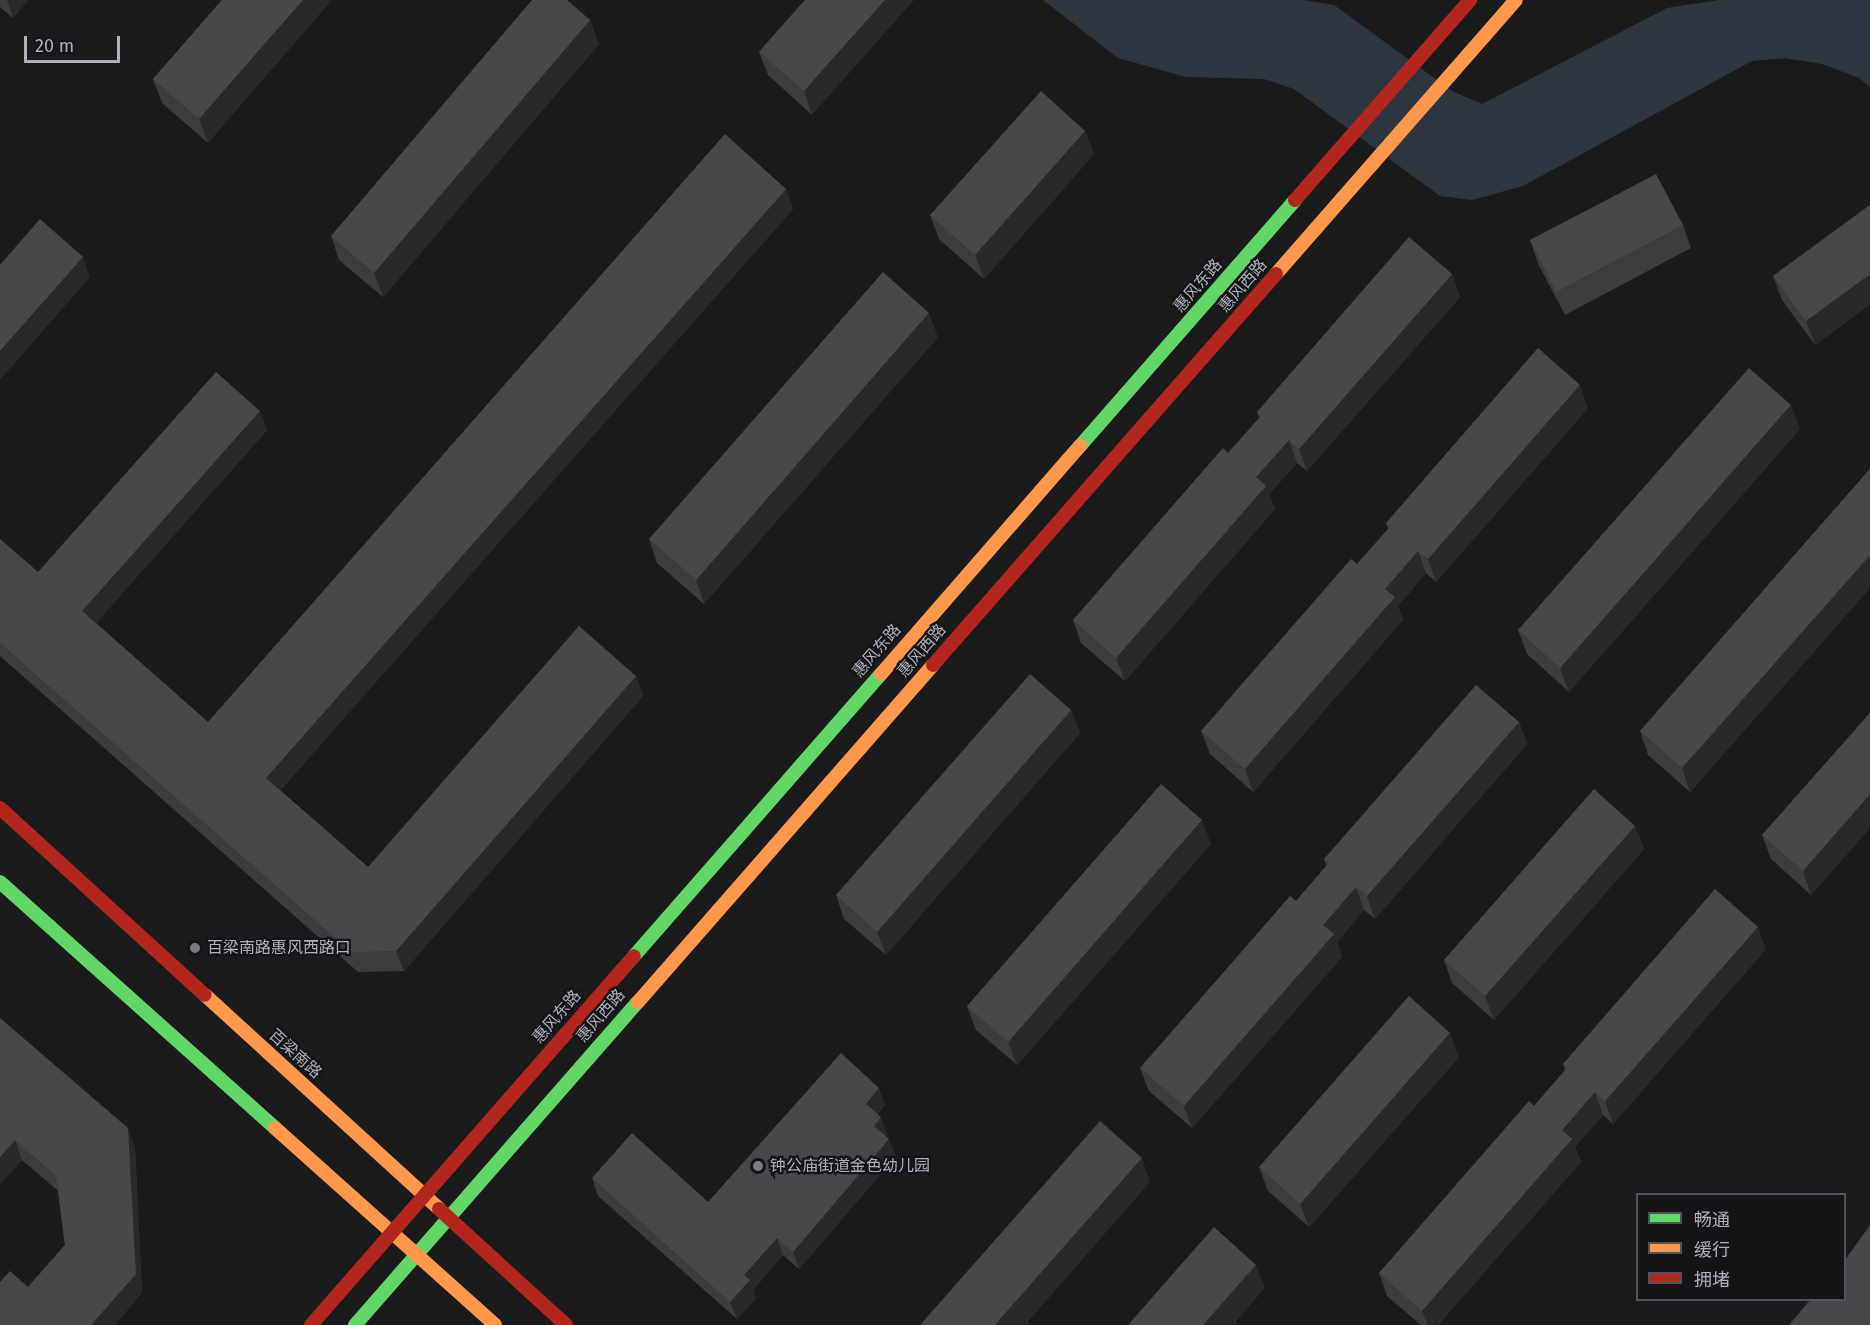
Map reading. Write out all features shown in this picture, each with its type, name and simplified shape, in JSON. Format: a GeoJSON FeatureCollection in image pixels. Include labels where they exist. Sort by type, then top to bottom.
{"type":"FeatureCollection","features":[{"type":"Feature","properties":{"kind":"street","name":"惠风东路"},"geometry":{"type":"LineString","coordinates":[[311,1325],[1470,0]]}},
{"type":"Feature","properties":{"kind":"street","name":"惠风西路"},"geometry":{"type":"LineString","coordinates":[[355,1325],[418,1254],[447,1216],[1516,0]]}},
{"type":"Feature","properties":{"kind":"street","name":"百梁南路"},"geometry":{"type":"LineString","coordinates":[[0,808],[566,1325]]}},
{"type":"Feature","properties":{"kind":"street"},"geometry":{"type":"LineString","coordinates":[[0,882],[394,1231],[495,1325]]}},
{"type":"Feature","properties":{"kind":"shaded area"},"geometry":{"type":"Polygon","coordinates":[[[1043,0],[1303,0],[1334,5],[1452,91],[1482,104],[1667,8],[1719,0],[1870,0],[1870,87],[1859,78],[1822,64],[1785,58],[1752,61],[1523,186],[1472,200],[1440,196],[1294,89],[1264,79],[1186,77],[1118,58],[1043,0]]]}},
{"type":"Feature","properties":{"kind":"building"},"geometry":{"type":"Polygon","coordinates":[[[222,0],[303,0],[199,119],[153,79],[222,0]]]}},
{"type":"Feature","properties":{"kind":"building"},"geometry":{"type":"Polygon","coordinates":[[[532,0],[567,0],[590,20],[374,273],[331,236],[532,0]]]}},
{"type":"Feature","properties":{"kind":"building"},"geometry":{"type":"Polygon","coordinates":[[[805,0],[885,0],[804,91],[759,52],[805,0]]]}},
{"type":"Feature","properties":{"kind":"building"},"geometry":{"type":"Polygon","coordinates":[[[1041,91],[1085,131],[975,255],[930,215],[1041,91]]]}},
{"type":"Feature","properties":{"kind":"building"},"geometry":{"type":"Polygon","coordinates":[[[725,134],[786,189],[266,778],[368,867],[579,626],[636,676],[396,951],[351,952],[0,643],[0,539],[38,572],[216,372],[260,411],[82,611],[208,722],[725,134]]]}},
{"type":"Feature","properties":{"kind":"building"},"geometry":{"type":"Polygon","coordinates":[[[1656,174],[1683,225],[1556,292],[1530,240],[1656,174]]]}},
{"type":"Feature","properties":{"kind":"building"},"geometry":{"type":"Polygon","coordinates":[[[1870,205],[1870,274],[1806,321],[1773,276],[1870,205]]]}},
{"type":"Feature","properties":{"kind":"building"},"geometry":{"type":"Polygon","coordinates":[[[40,219],[83,257],[0,351],[0,265],[40,219]]]}},
{"type":"Feature","properties":{"kind":"building"},"geometry":{"type":"Polygon","coordinates":[[[1409,237],[1452,274],[1299,449],[1289,440],[1256,477],[1266,486],[1116,658],[1073,620],[1223,448],[1228,453],[1261,416],[1257,412],[1409,237]]]}},
{"type":"Feature","properties":{"kind":"building"},"geometry":{"type":"Polygon","coordinates":[[[883,272],[929,313],[696,580],[649,539],[883,272]]]}},
{"type":"Feature","properties":{"kind":"building"},"geometry":{"type":"Polygon","coordinates":[[[1538,348],[1580,385],[1428,559],[1418,551],[1385,589],[1395,597],[1245,769],[1201,731],[1351,559],[1357,564],[1390,527],[1386,523],[1538,348]]]}},
{"type":"Feature","properties":{"kind":"building"},"geometry":{"type":"Polygon","coordinates":[[[1749,368],[1791,405],[1560,668],[1518,630],[1749,368]]]}},
{"type":"Feature","properties":{"kind":"building"},"geometry":{"type":"Polygon","coordinates":[[[1870,469],[1870,555],[1682,768],[1640,731],[1870,469]]]}},
{"type":"Feature","properties":{"kind":"building"},"geometry":{"type":"Polygon","coordinates":[[[1030,674],[1071,710],[877,932],[836,895],[1030,674]]]}},
{"type":"Feature","properties":{"kind":"building"},"geometry":{"type":"Polygon","coordinates":[[[1476,685],[1519,722],[1367,896],[1356,887],[1323,925],[1334,934],[1184,1106],[1140,1068],[1290,896],[1296,901],[1329,863],[1324,859],[1476,685]]]}},
{"type":"Feature","properties":{"kind":"building"},"geometry":{"type":"Polygon","coordinates":[[[1870,713],[1870,794],[1803,871],[1762,835],[1870,713]]]}},
{"type":"Feature","properties":{"kind":"building"},"geometry":{"type":"Polygon","coordinates":[[[1161,784],[1202,820],[1008,1042],[967,1006],[1161,784]]]}},
{"type":"Feature","properties":{"kind":"building"},"geometry":{"type":"Polygon","coordinates":[[[1594,789],[1635,826],[1485,996],[1444,960],[1594,789]]]}},
{"type":"Feature","properties":{"kind":"building"},"geometry":{"type":"Polygon","coordinates":[[[1715,889],[1758,927],[1605,1101],[1595,1092],[1562,1130],[1572,1139],[1422,1311],[1379,1273],[1529,1101],[1534,1106],[1567,1068],[1563,1064],[1715,889]]]}},
{"type":"Feature","properties":{"kind":"building"},"geometry":{"type":"Polygon","coordinates":[[[1409,996],[1450,1033],[1300,1204],[1259,1167],[1409,996]]]}},
{"type":"Feature","properties":{"kind":"building"},"geometry":{"type":"Polygon","coordinates":[[[0,1018],[128,1128],[136,1274],[91,1325],[0,1325],[0,1282],[10,1271],[28,1287],[65,1245],[56,1176],[15,1140],[0,1157],[0,1018]]]}},
{"type":"Feature","properties":{"kind":"building"},"geometry":{"type":"Polygon","coordinates":[[[841,1053],[879,1088],[866,1104],[881,1117],[874,1126],[889,1139],[793,1252],[777,1238],[744,1275],[750,1280],[730,1302],[592,1178],[632,1133],[708,1202],[841,1053]]]}},
{"type":"Feature","properties":{"kind":"building"},"geometry":{"type":"Polygon","coordinates":[[[1100,1121],[1142,1158],[995,1325],[920,1325],[1100,1121]]]}},
{"type":"Feature","properties":{"kind":"building"},"geometry":{"type":"Polygon","coordinates":[[[1870,1225],[1870,1325],[1789,1325],[1809,1301],[1846,1301],[1846,1259],[1870,1225]]]}},
{"type":"Feature","properties":{"kind":"building"},"geometry":{"type":"Polygon","coordinates":[[[1214,1227],[1256,1265],[1203,1325],[1128,1325],[1214,1227]]]}},
{"type":"Feature","properties":{"kind":"traffic: fast"},"geometry":{"type":"LineString","coordinates":[[1080,446],[1295,200]]}},
{"type":"Feature","properties":{"kind":"traffic: fast"},"geometry":{"type":"LineString","coordinates":[[634,956],[881,674]]}},
{"type":"Feature","properties":{"kind":"traffic: fast"},"geometry":{"type":"LineString","coordinates":[[0,882],[275,1128]]}},
{"type":"Feature","properties":{"kind":"traffic: fast"},"geometry":{"type":"LineString","coordinates":[[355,1325],[638,1002]]}},
{"type":"Feature","properties":{"kind":"traffic: slow"},"geometry":{"type":"LineString","coordinates":[[1276,274],[1516,0]]}},
{"type":"Feature","properties":{"kind":"traffic: slow"},"geometry":{"type":"LineString","coordinates":[[881,674],[1080,446]]}},
{"type":"Feature","properties":{"kind":"traffic: slow"},"geometry":{"type":"LineString","coordinates":[[638,1002],[933,665]]}},
{"type":"Feature","properties":{"kind":"traffic: slow"},"geometry":{"type":"LineString","coordinates":[[205,995],[439,1209]]}},
{"type":"Feature","properties":{"kind":"traffic: slow"},"geometry":{"type":"LineString","coordinates":[[275,1128],[495,1325]]}},
{"type":"Feature","properties":{"kind":"traffic: jam"},"geometry":{"type":"LineString","coordinates":[[1295,200],[1470,0]]}},
{"type":"Feature","properties":{"kind":"traffic: jam"},"geometry":{"type":"LineString","coordinates":[[933,665],[1276,274]]}},
{"type":"Feature","properties":{"kind":"traffic: jam"},"geometry":{"type":"LineString","coordinates":[[0,808],[205,995]]}},
{"type":"Feature","properties":{"kind":"traffic: jam"},"geometry":{"type":"LineString","coordinates":[[311,1325],[634,956]]}},
{"type":"Feature","properties":{"kind":"traffic: jam"},"geometry":{"type":"LineString","coordinates":[[439,1209],[566,1325]]}},
{"type":"Feature","properties":{"kind":"place","name":"百梁南路惠风西路口"},"geometry":{"type":"Point","coordinates":[195,948]}},
{"type":"Feature","properties":{"kind":"place","name":"钟公庙街道金色幼儿园"},"geometry":{"type":"Point","coordinates":[758,1166]}}]}
